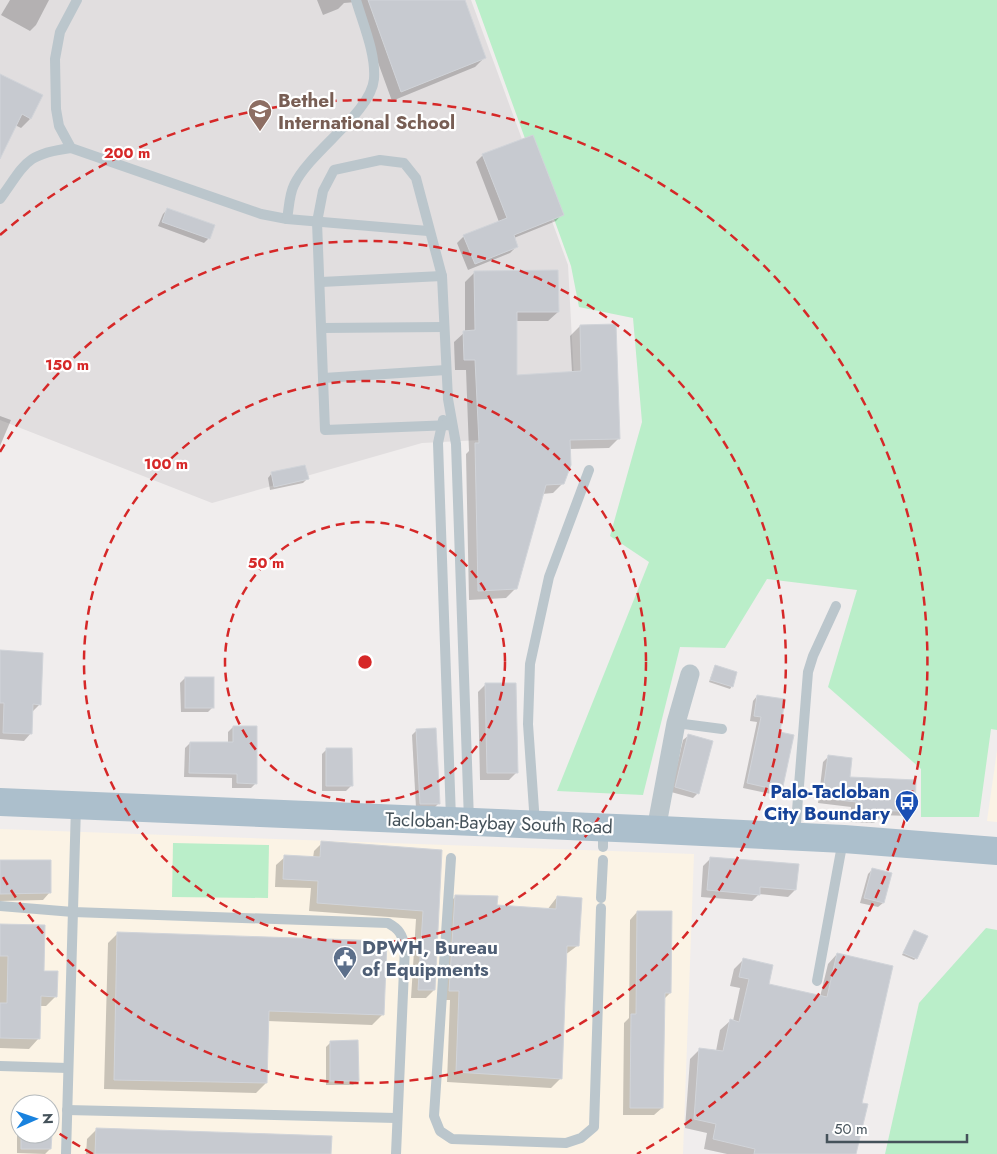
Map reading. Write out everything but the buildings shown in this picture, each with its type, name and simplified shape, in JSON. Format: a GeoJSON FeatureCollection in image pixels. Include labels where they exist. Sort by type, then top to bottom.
{"type":"FeatureCollection","features":[{"type":"Feature","properties":{"kind":"main road","name":"Tacloban-Baybay South Road"},"geometry":{"type":"LineString","coordinates":[[0,802],[534,824],[603,837],[656,830],[996,846]]}},
{"type":"Feature","properties":{"kind":"street"},"geometry":{"type":"LineString","coordinates":[[656,830],[676,723],[690,674]]}},
{"type":"Feature","properties":{"kind":"lane"},"geometry":{"type":"LineString","coordinates":[[72,148],[59,126],[56,109],[55,59],[60,32],[76,0]]}},
{"type":"Feature","properties":{"kind":"lane"},"geometry":{"type":"LineString","coordinates":[[287,219],[293,187],[298,178],[313,158],[369,97],[374,80],[373,64],[356,0]]}},
{"type":"Feature","properties":{"kind":"lane"},"geometry":{"type":"LineString","coordinates":[[0,199],[28,161],[47,151],[72,148],[261,214],[287,219],[428,231]]}},
{"type":"Feature","properties":{"kind":"lane"},"geometry":{"type":"LineString","coordinates":[[447,425],[326,430],[317,222],[323,191],[334,170],[380,160],[404,163],[416,178],[428,231],[442,276],[448,399],[447,425],[438,443],[460,821]]}},
{"type":"Feature","properties":{"kind":"lane"},"geometry":{"type":"LineString","coordinates":[[321,282],[442,276]]}},
{"type":"Feature","properties":{"kind":"lane"},"geometry":{"type":"LineString","coordinates":[[322,328],[444,327]]}},
{"type":"Feature","properties":{"kind":"lane"},"geometry":{"type":"LineString","coordinates":[[324,378],[446,370]]}},
{"type":"Feature","properties":{"kind":"lane"},"geometry":{"type":"LineString","coordinates":[[447,425],[456,444],[460,821]]}},
{"type":"Feature","properties":{"kind":"lane"},"geometry":{"type":"LineString","coordinates":[[534,824],[528,724],[530,664],[549,578],[589,470]]}},
{"type":"Feature","properties":{"kind":"lane"},"geometry":{"type":"LineString","coordinates":[[795,838],[808,672],[812,656],[836,606]]}},
{"type":"Feature","properties":{"kind":"lane"},"geometry":{"type":"LineString","coordinates":[[676,723],[722,729]]}},
{"type":"Feature","properties":{"kind":"lane"},"geometry":{"type":"LineString","coordinates":[[66,1154],[76,806]]}},
{"type":"Feature","properties":{"kind":"lane"},"geometry":{"type":"LineString","coordinates":[[817,981],[844,839]]}},
{"type":"Feature","properties":{"kind":"lane"},"geometry":{"type":"LineString","coordinates":[[451,858],[434,1116],[440,1131],[452,1139],[566,1143],[581,1138],[594,1127],[603,860]]}},
{"type":"Feature","properties":{"kind":"lane"},"geometry":{"type":"LineString","coordinates":[[0,906],[73,912],[388,923],[397,928],[403,936],[405,947],[396,1118],[396,1154]]}},
{"type":"Feature","properties":{"kind":"lane"},"geometry":{"type":"LineString","coordinates":[[0,1066],[68,1068]]}},
{"type":"Feature","properties":{"kind":"lane"},"geometry":{"type":"LineString","coordinates":[[67,1110],[396,1118]]}},
{"type":"Feature","properties":{"kind":"shaded area","name":"Bethel International School"},"geometry":{"type":"Polygon","coordinates":[[[0,0],[471,0],[568,265],[577,435],[422,443],[212,503],[0,420],[0,0]]]}},
{"type":"Feature","properties":{"kind":"shaded area"},"geometry":{"type":"Polygon","coordinates":[[[997,751],[997,822],[987,821],[997,751]]]}},
{"type":"Feature","properties":{"kind":"shaded area","name":"DPWH, Bureau of Equipments"},"geometry":{"type":"Polygon","coordinates":[[[0,829],[694,854],[683,1154],[0,1154],[0,829]]]}},
{"type":"Feature","properties":{"kind":"green space"},"geometry":{"type":"Polygon","coordinates":[[[475,0],[997,0],[997,730],[991,729],[979,817],[921,817],[921,769],[828,687],[857,590],[767,579],[725,648],[680,647],[643,795],[557,791],[649,562],[610,536],[642,422],[633,318],[579,307],[571,266],[475,0]]]}},
{"type":"Feature","properties":{"kind":"green space"},"geometry":{"type":"Polygon","coordinates":[[[173,843],[269,845],[268,898],[172,897],[173,843]]]}},
{"type":"Feature","properties":{"kind":"green space"},"geometry":{"type":"Polygon","coordinates":[[[986,928],[997,930],[997,1154],[885,1154],[919,1003],[986,928]]]}},
{"type":"Feature","properties":{"kind":"place","name":"Bethel International School"},"geometry":{"type":"Point","coordinates":[260,132]}},
{"type":"Feature","properties":{"kind":"place","name":"Palo-Tacloban City Boundary"},"geometry":{"type":"Point","coordinates":[907,823]}},
{"type":"Feature","properties":{"kind":"place","name":"DPWH, Bureau of Equipments"},"geometry":{"type":"Point","coordinates":[345,979]}}]}
